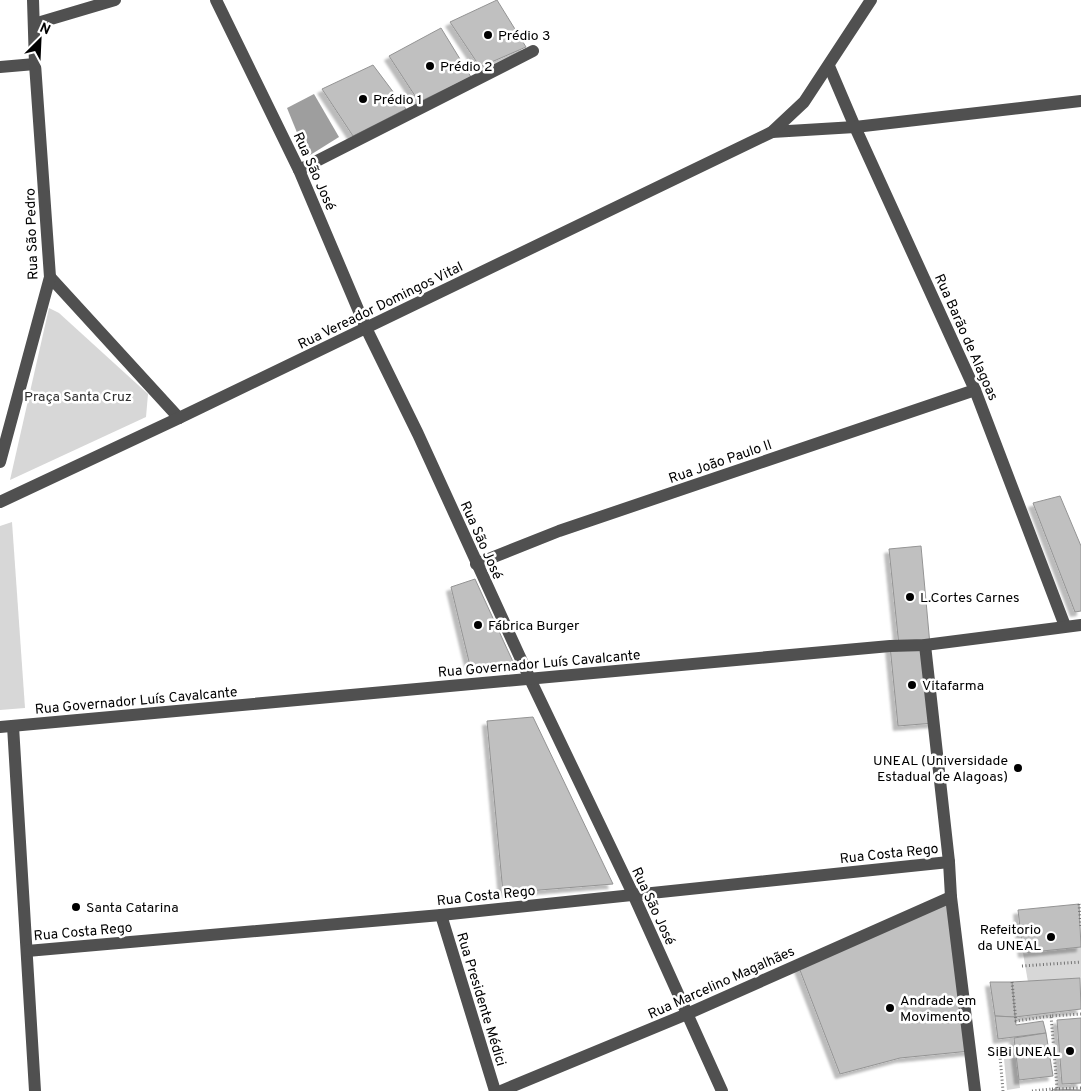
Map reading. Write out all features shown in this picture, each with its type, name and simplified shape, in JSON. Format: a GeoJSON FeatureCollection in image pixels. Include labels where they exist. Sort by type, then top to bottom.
{"type":"FeatureCollection","features":[{"type":"Feature","properties":{"kind":"street","name":"Rua São Pedro"},"geometry":{"type":"LineString","coordinates":[[0,462],[50,277],[33,0]]}},
{"type":"Feature","properties":{"kind":"street"},"geometry":{"type":"LineString","coordinates":[[34,24],[115,0]]}},
{"type":"Feature","properties":{"kind":"street","name":"Rua São José"},"geometry":{"type":"LineString","coordinates":[[216,0],[299,170],[366,328],[418,434],[476,564],[633,894],[722,1091]]}},
{"type":"Feature","properties":{"kind":"street"},"geometry":{"type":"LineString","coordinates":[[772,132],[804,102],[871,0]]}},
{"type":"Feature","properties":{"kind":"street"},"geometry":{"type":"LineString","coordinates":[[299,170],[533,51]]}},
{"type":"Feature","properties":{"kind":"street"},"geometry":{"type":"LineString","coordinates":[[0,66],[36,64]]}},
{"type":"Feature","properties":{"kind":"street","name":"Rua Barão de Alagoas"},"geometry":{"type":"LineString","coordinates":[[829,66],[975,390],[1065,626]]}},
{"type":"Feature","properties":{"kind":"street"},"geometry":{"type":"LineString","coordinates":[[772,132],[855,127],[1081,101]]}},
{"type":"Feature","properties":{"kind":"street","name":"Rua Vereador Domingos Vital"},"geometry":{"type":"LineString","coordinates":[[0,502],[179,418],[772,132]]}},
{"type":"Feature","properties":{"kind":"street"},"geometry":{"type":"LineString","coordinates":[[50,277],[179,418]]}},
{"type":"Feature","properties":{"kind":"street","name":"Rua João Paulo II"},"geometry":{"type":"LineString","coordinates":[[476,564],[559,531],[975,390]]}},
{"type":"Feature","properties":{"kind":"street","name":"Rua Governador Luís Cavalcante"},"geometry":{"type":"LineString","coordinates":[[0,727],[899,646],[925,646],[1081,625]]}},
{"type":"Feature","properties":{"kind":"street"},"geometry":{"type":"LineString","coordinates":[[925,646],[951,897],[975,1091]]}},
{"type":"Feature","properties":{"kind":"street"},"geometry":{"type":"LineString","coordinates":[[13,726],[34,1091]]}},
{"type":"Feature","properties":{"kind":"street","name":"Rua Costa Rego"},"geometry":{"type":"LineString","coordinates":[[27,951],[441,915],[948,862]]}},
{"type":"Feature","properties":{"kind":"street","name":"Rua Marcelino Magalhães"},"geometry":{"type":"LineString","coordinates":[[501,1091],[687,1014],[951,897]]}},
{"type":"Feature","properties":{"kind":"street","name":"Rua Presidente Médici"},"geometry":{"type":"LineString","coordinates":[[441,915],[495,1091]]}},
{"type":"Feature","properties":{"kind":"path"},"geometry":{"type":"LineString","coordinates":[[1080,906],[1081,927]]}},
{"type":"Feature","properties":{"kind":"path"},"geometry":{"type":"LineString","coordinates":[[1022,966],[1081,962]]}},
{"type":"Feature","properties":{"kind":"path"},"geometry":{"type":"LineString","coordinates":[[1012,982],[1016,1021],[1081,1014]]}},
{"type":"Feature","properties":{"kind":"path"},"geometry":{"type":"LineString","coordinates":[[1051,1016],[1057,1088]]}},
{"type":"Feature","properties":{"kind":"path"},"geometry":{"type":"LineString","coordinates":[[1003,1091],[1000,1056],[1016,1054]]}},
{"type":"Feature","properties":{"kind":"path"},"geometry":{"type":"LineString","coordinates":[[1032,1091],[1081,1088]]}},
{"type":"Feature","properties":{"kind":"green space","name":"Praça Santa Cruz"},"geometry":{"type":"Polygon","coordinates":[[[49,308],[59,313],[148,394],[146,417],[10,480],[49,308]]]}},
{"type":"Feature","properties":{"kind":"green space"},"geometry":{"type":"Polygon","coordinates":[[[12,522],[25,708],[0,710],[0,526],[12,522]]]}},
{"type":"Feature","properties":{"kind":"green space"},"geometry":{"type":"Polygon","coordinates":[[[1081,947],[1081,978],[1028,982],[1023,953],[1081,947]]]}},
{"type":"Feature","properties":{"kind":"green space"},"geometry":{"type":"Polygon","coordinates":[[[1016,1058],[1020,1088],[1007,1090],[1004,1059],[1016,1058]]]}},
{"type":"Feature","properties":{"kind":"shaded area"},"geometry":{"type":"Polygon","coordinates":[[[314,94],[339,137],[307,157],[287,108],[314,94]]]}},
{"type":"Feature","properties":{"kind":"building","name":"Prédio 3"},"geometry":{"type":"Polygon","coordinates":[[[497,0],[526,47],[480,67],[450,22],[497,0]]]}},
{"type":"Feature","properties":{"kind":"building","name":"Prédio 2"},"geometry":{"type":"Polygon","coordinates":[[[441,28],[471,77],[419,102],[389,56],[441,28]]]}},
{"type":"Feature","properties":{"kind":"building","name":"Prédio 1"},"geometry":{"type":"Polygon","coordinates":[[[373,65],[406,109],[353,136],[322,89],[373,65]]]}},
{"type":"Feature","properties":{"kind":"building"},"geometry":{"type":"Polygon","coordinates":[[[1060,496],[1081,546],[1081,611],[1075,612],[1033,503],[1060,496]]]}},
{"type":"Feature","properties":{"kind":"building","name":"L.Cortes Carnes"},"geometry":{"type":"Polygon","coordinates":[[[921,546],[930,645],[899,646],[889,549],[921,546]]]}},
{"type":"Feature","properties":{"kind":"building","name":"Fábrica Burger"},"geometry":{"type":"Polygon","coordinates":[[[475,579],[514,664],[471,670],[451,587],[475,579]]]}},
{"type":"Feature","properties":{"kind":"building","name":"Vitafarma"},"geometry":{"type":"Polygon","coordinates":[[[925,645],[934,723],[898,726],[890,646],[925,645]]]}},
{"type":"Feature","properties":{"kind":"building"},"geometry":{"type":"Polygon","coordinates":[[[533,717],[613,884],[503,893],[487,721],[533,717]]]}},
{"type":"Feature","properties":{"kind":"building","name":"Andrade em Movimento"},"geometry":{"type":"Polygon","coordinates":[[[951,897],[970,1051],[900,1058],[840,1074],[798,965],[951,897]]]}},
{"type":"Feature","properties":{"kind":"building","name":"Refeitorio da UNEAL"},"geometry":{"type":"Polygon","coordinates":[[[1079,904],[1081,947],[1023,953],[1018,910],[1079,904]]]}},
{"type":"Feature","properties":{"kind":"building"},"geometry":{"type":"Polygon","coordinates":[[[1080,978],[1081,1009],[1015,1017],[1012,982],[1080,978]]]}},
{"type":"Feature","properties":{"kind":"building"},"geometry":{"type":"Polygon","coordinates":[[[990,982],[1012,982],[1015,1017],[995,1016],[990,982]]]}},
{"type":"Feature","properties":{"kind":"building"},"geometry":{"type":"Polygon","coordinates":[[[995,1016],[1015,1017],[1016,1025],[1043,1021],[1046,1033],[998,1039],[995,1016]]]}},
{"type":"Feature","properties":{"kind":"building","name":"SiBi UNEAL"},"geometry":{"type":"Polygon","coordinates":[[[1081,1018],[1081,1083],[1062,1084],[1057,1020],[1081,1018]]]}},
{"type":"Feature","properties":{"kind":"building"},"geometry":{"type":"Polygon","coordinates":[[[1046,1033],[1053,1076],[1019,1080],[1014,1038],[1046,1033]]]}},
{"type":"Feature","properties":{"kind":"building"},"geometry":{"type":"Polygon","coordinates":[[[1054,1089],[1081,1090],[1081,1091],[1055,1091],[1054,1089]]]}},
{"type":"Feature","properties":{"kind":"place","name":"Prédio 3"},"geometry":{"type":"Point","coordinates":[488,35]}},
{"type":"Feature","properties":{"kind":"place","name":"Prédio 2"},"geometry":{"type":"Point","coordinates":[430,66]}},
{"type":"Feature","properties":{"kind":"place","name":"Prédio 1"},"geometry":{"type":"Point","coordinates":[363,99]}},
{"type":"Feature","properties":{"kind":"place","name":"L.Cortes Carnes"},"geometry":{"type":"Point","coordinates":[910,597]}},
{"type":"Feature","properties":{"kind":"place","name":"Fábrica Burger"},"geometry":{"type":"Point","coordinates":[478,625]}},
{"type":"Feature","properties":{"kind":"place","name":"Vitafarma"},"geometry":{"type":"Point","coordinates":[912,685]}},
{"type":"Feature","properties":{"kind":"place","name":"UNEAL (Universidade Estadual de Alagoas)"},"geometry":{"type":"Point","coordinates":[1018,768]}},
{"type":"Feature","properties":{"kind":"place","name":"Santa Catarina"},"geometry":{"type":"Point","coordinates":[76,907]}},
{"type":"Feature","properties":{"kind":"place","name":"Refeitorio da UNEAL"},"geometry":{"type":"Point","coordinates":[1051,937]}},
{"type":"Feature","properties":{"kind":"place","name":"Andrade em Movimento"},"geometry":{"type":"Point","coordinates":[890,1008]}},
{"type":"Feature","properties":{"kind":"place","name":"SiBi UNEAL"},"geometry":{"type":"Point","coordinates":[1070,1051]}}]}
